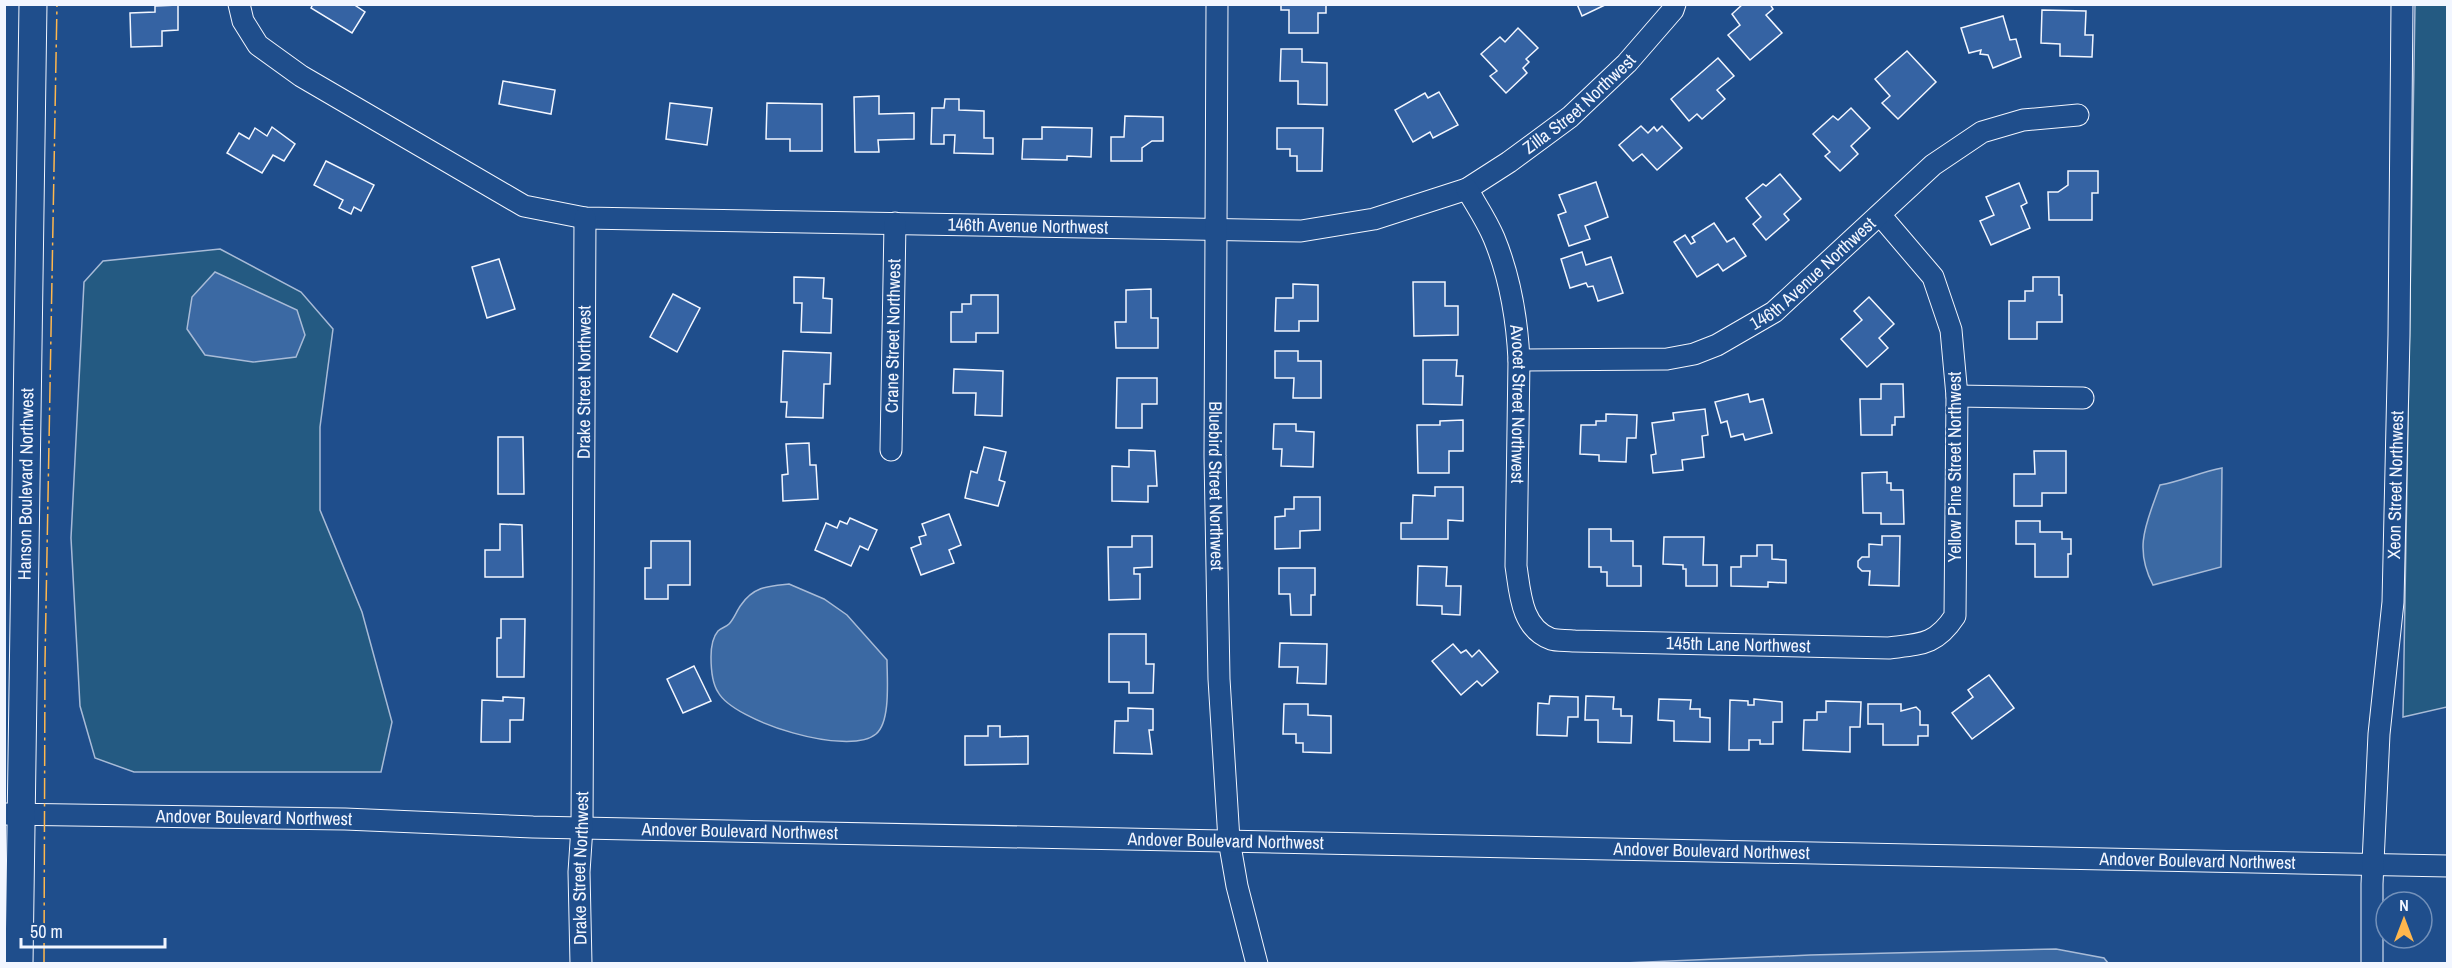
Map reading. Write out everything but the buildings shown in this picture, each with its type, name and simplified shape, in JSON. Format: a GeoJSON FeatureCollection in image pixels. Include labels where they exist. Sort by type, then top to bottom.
{"type":"FeatureCollection","features":[{"type":"Feature","properties":{"kind":"main road","name":"Hanson Boulevard Northwest"},"geometry":{"type":"LineString","coordinates":[[19,963],[13,814],[33,4]]}},
{"type":"Feature","properties":{"kind":"street"},"geometry":{"type":"LineString","coordinates":[[239,4],[243,21],[258,45],[301,76],[524,206],[585,218]]}},
{"type":"Feature","properties":{"kind":"street","name":"Bluebird Street Northwest"},"geometry":{"type":"LineString","coordinates":[[1217,4],[1218,229],[1215,456],[1219,678],[1229,840],[1237,886],[1257,963]]}},
{"type":"Feature","properties":{"kind":"street","name":"Zilla Street Northwest"},"geometry":{"type":"LineString","coordinates":[[1467,189],[1509,162],[1570,117],[1627,63],[1673,10],[1675,4]]}},
{"type":"Feature","properties":{"kind":"street","name":"Xeon Street Northwest"},"geometry":{"type":"LineString","coordinates":[[2372,963],[2373,864],[2379,734],[2393,602],[2399,335],[2402,4]]}},
{"type":"Feature","properties":{"kind":"street","name":"146th Avenue Northwest"},"geometry":{"type":"LineString","coordinates":[[1519,360],[1667,359],[1694,354],[1717,345],[1774,312],[1830,258],[1881,216],[1933,165],[1982,132],[2023,120],[2078,115]]}},
{"type":"Feature","properties":{"kind":"street","name":"146th Avenue Northwest"},"geometry":{"type":"LineString","coordinates":[[585,218],[1301,231],[1374,219],[1467,189]]}},
{"type":"Feature","properties":{"kind":"street","name":"Avocet Street Northwest"},"geometry":{"type":"LineString","coordinates":[[1467,189],[1493,235],[1508,275],[1518,333],[1516,566],[1521,598],[1531,626]]}},
{"type":"Feature","properties":{"kind":"street","name":"Yellow Pine Street Northwest"},"geometry":{"type":"LineString","coordinates":[[1881,216],[1933,278],[1951,330],[1958,396],[1955,616],[1946,630]]}},
{"type":"Feature","properties":{"kind":"street","name":"Drake Street Northwest"},"geometry":{"type":"LineString","coordinates":[[581,963],[579,872],[582,827],[585,218]]}},
{"type":"Feature","properties":{"kind":"street","name":"Crane Street Northwest"},"geometry":{"type":"LineString","coordinates":[[891,450],[895,223]]}},
{"type":"Feature","properties":{"kind":"street"},"geometry":{"type":"LineString","coordinates":[[1958,396],[2083,398]]}},
{"type":"Feature","properties":{"kind":"street","name":"145th Lane Northwest"},"geometry":{"type":"LineString","coordinates":[[1531,626],[1551,639],[1574,641],[1889,648],[1929,642],[1946,630]]}},
{"type":"Feature","properties":{"kind":"street","name":"Andover Boulevard Northwest"},"geometry":{"type":"LineString","coordinates":[[13,814],[334,819],[582,827],[2448,866]]}},
{"type":"Feature","properties":{"kind":"shaded area"},"geometry":{"type":"Polygon","coordinates":[[[2415,5],[2447,5],[2447,707],[2403,717],[2415,5]]]}},
{"type":"Feature","properties":{"kind":"shaded area"},"geometry":{"type":"Polygon","coordinates":[[[220,249],[301,292],[333,329],[320,427],[320,510],[362,612],[392,722],[381,772],[134,772],[95,758],[80,706],[71,538],[84,282],[103,261],[220,249]]]}},
{"type":"Feature","properties":{"kind":"shaded area"},"geometry":{"type":"Polygon","coordinates":[[[215,272],[297,310],[305,335],[296,357],[253,362],[205,355],[187,329],[192,297],[215,272]]]}},
{"type":"Feature","properties":{"kind":"shaded area"},"geometry":{"type":"Polygon","coordinates":[[[2222,468],[2221,567],[2153,585],[2147,571],[2143,546],[2147,523],[2160,485],[2222,468]]]}},
{"type":"Feature","properties":{"kind":"shaded area"},"geometry":{"type":"Polygon","coordinates":[[[789,584],[824,599],[847,615],[887,660],[886,710],[881,728],[876,734],[862,740],[842,741],[818,739],[793,733],[768,725],[746,714],[728,703],[718,692],[713,680],[711,661],[713,640],[716,634],[729,624],[751,594],[768,587],[789,584]]]}},
{"type":"Feature","properties":{"kind":"shaded area"},"geometry":{"type":"Polygon","coordinates":[[[2056,949],[2104,958],[2108,963],[1624,963],[1810,955],[2056,949]]]}},
{"type":"Feature","properties":{"kind":"power"},"geometry":{"type":"LineString","coordinates":[[44,964],[45,662],[57,4]]}}]}
